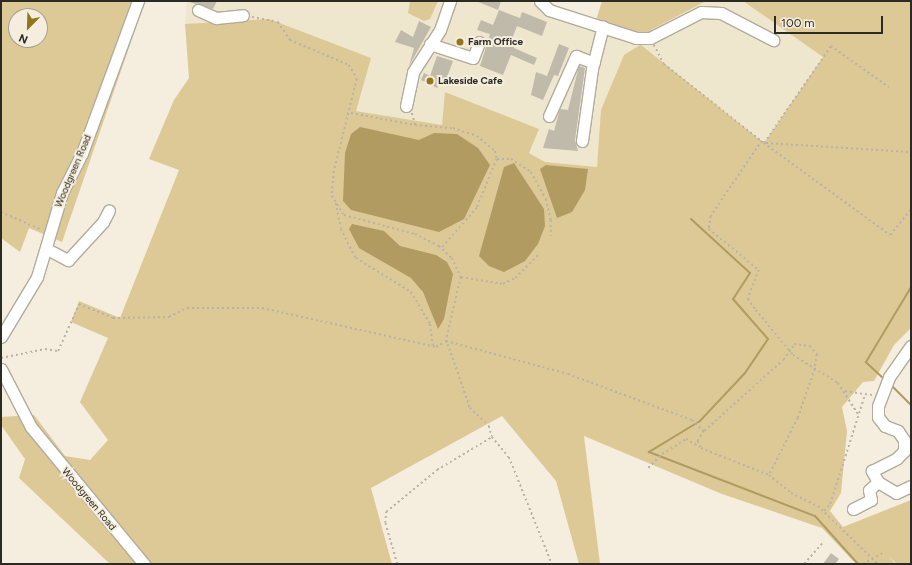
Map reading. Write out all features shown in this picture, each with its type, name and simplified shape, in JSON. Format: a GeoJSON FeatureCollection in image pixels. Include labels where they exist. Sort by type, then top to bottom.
{"type":"FeatureCollection","features":[{"type":"Feature","properties":{"kind":"street","name":"Woodgreen Road"},"geometry":{"type":"LineString","coordinates":[[1,337],[27,299],[46,249],[49,234],[62,193],[82,153],[126,43],[138,1]]}},
{"type":"Feature","properties":{"kind":"street"},"geometry":{"type":"LineString","coordinates":[[406,106],[413,72],[440,30],[450,1]]}},
{"type":"Feature","properties":{"kind":"street"},"geometry":{"type":"LineString","coordinates":[[540,1],[549,10],[603,26],[636,38],[650,38],[701,12],[721,13],[773,40]]}},
{"type":"Feature","properties":{"kind":"street"},"geometry":{"type":"LineString","coordinates":[[198,10],[216,18],[243,15]]}},
{"type":"Feature","properties":{"kind":"street"},"geometry":{"type":"LineString","coordinates":[[582,141],[594,63],[603,26]]}},
{"type":"Feature","properties":{"kind":"street"},"geometry":{"type":"LineString","coordinates":[[430,44],[473,58],[479,42]]}},
{"type":"Feature","properties":{"kind":"street"},"geometry":{"type":"LineString","coordinates":[[549,116],[576,56],[594,63]]}},
{"type":"Feature","properties":{"kind":"street"},"geometry":{"type":"LineString","coordinates":[[46,249],[68,260],[103,222],[109,210]]}},
{"type":"Feature","properties":{"kind":"street"},"geometry":{"type":"LineString","coordinates":[[911,346],[885,387],[878,417],[885,426],[898,431],[904,440],[904,451],[872,471],[878,482],[896,493],[911,486]]}},
{"type":"Feature","properties":{"kind":"street","name":"Woodgreen Road"},"geometry":{"type":"LineString","coordinates":[[1,369],[31,427],[144,564]]}},
{"type":"Feature","properties":{"kind":"street"},"geometry":{"type":"LineString","coordinates":[[853,509],[871,500],[869,490],[878,482]]}},
{"type":"Feature","properties":{"kind":"path"},"geometry":{"type":"LineString","coordinates":[[243,15],[278,22],[290,40],[349,65],[357,79],[351,113],[334,171],[332,196],[344,215],[415,234],[442,248],[452,258],[461,277],[446,341],[470,408],[489,426],[492,437],[509,457],[552,564]]}},
{"type":"Feature","properties":{"kind":"path"},"geometry":{"type":"LineString","coordinates":[[650,38],[664,64],[762,142],[890,235],[911,209]]}},
{"type":"Feature","properties":{"kind":"path"},"geometry":{"type":"LineString","coordinates":[[764,143],[831,46],[890,88]]}},
{"type":"Feature","properties":{"kind":"path"},"geometry":{"type":"LineString","coordinates":[[406,106],[415,125]]}},
{"type":"Feature","properties":{"kind":"path"},"geometry":{"type":"LineString","coordinates":[[351,113],[415,125],[453,128],[478,136],[495,151],[497,159],[477,208],[442,248]]}},
{"type":"Feature","properties":{"kind":"path"},"geometry":{"type":"LineString","coordinates":[[762,142],[711,216],[709,229],[759,270],[748,299],[788,348],[844,391],[858,414]]}},
{"type":"Feature","properties":{"kind":"path"},"geometry":{"type":"LineString","coordinates":[[764,143],[911,152]]}},
{"type":"Feature","properties":{"kind":"path"},"geometry":{"type":"LineString","coordinates":[[497,159],[511,159],[531,172],[546,199],[551,220],[551,236]]}},
{"type":"Feature","properties":{"kind":"path"},"geometry":{"type":"LineString","coordinates":[[336,202],[341,229],[356,258],[411,292],[430,324],[433,346]]}},
{"type":"Feature","properties":{"kind":"path"},"geometry":{"type":"LineString","coordinates":[[1,212],[49,234]]}},
{"type":"Feature","properties":{"kind":"path"},"geometry":{"type":"LineString","coordinates":[[461,277],[503,284],[515,278],[539,254]]}},
{"type":"Feature","properties":{"kind":"path"},"geometry":{"type":"LineString","coordinates":[[1,358],[46,349],[58,350],[79,304],[113,318],[169,317],[188,308],[262,308],[433,346],[446,341]]}},
{"type":"Feature","properties":{"kind":"path"},"geometry":{"type":"LineString","coordinates":[[448,344],[568,374],[692,420],[704,431]]}},
{"type":"Feature","properties":{"kind":"path"},"geometry":{"type":"LineString","coordinates":[[701,448],[698,441],[704,431],[783,360],[788,348],[794,344],[810,346],[817,354],[815,369],[798,418],[769,475]]}},
{"type":"Feature","properties":{"kind":"path"},"geometry":{"type":"LineString","coordinates":[[844,391],[865,394],[885,387]]}},
{"type":"Feature","properties":{"kind":"path"},"geometry":{"type":"LineString","coordinates":[[824,511],[830,504],[865,394]]}},
{"type":"Feature","properties":{"kind":"path"},"geometry":{"type":"LineString","coordinates":[[397,564],[385,523],[386,512],[437,470],[492,437]]}},
{"type":"Feature","properties":{"kind":"path"},"geometry":{"type":"LineString","coordinates":[[648,468],[662,454],[686,440],[701,448],[769,475],[824,511],[878,564]]}},
{"type":"Feature","properties":{"kind":"path"},"geometry":{"type":"LineString","coordinates":[[804,564],[822,543]]}},
{"type":"Feature","properties":{"kind":"path"},"geometry":{"type":"LineString","coordinates":[[863,564],[885,552]]}},
{"type":"Feature","properties":{"kind":"shaded area"},"geometry":{"type":"Polygon","coordinates":[[[1,1],[145,1],[62,242],[29,228],[20,252],[1,238],[1,1]]]}},
{"type":"Feature","properties":{"kind":"shaded area"},"geometry":{"type":"Polygon","coordinates":[[[187,1],[531,1],[545,13],[640,45],[602,110],[597,167],[545,162],[529,153],[539,129],[446,92],[442,125],[356,111],[185,24],[187,1]]]}},
{"type":"Feature","properties":{"kind":"shaded area"},"geometry":{"type":"Polygon","coordinates":[[[410,1],[438,1],[430,19],[424,21],[408,13],[410,1]]]}},
{"type":"Feature","properties":{"kind":"shaded area"},"geometry":{"type":"Polygon","coordinates":[[[602,1],[706,1],[651,30],[641,45],[764,143],[823,57],[743,1],[911,1],[911,328],[894,345],[874,381],[863,382],[842,407],[847,431],[841,493],[830,511],[843,527],[911,500],[911,564],[896,564],[888,555],[895,564],[856,564],[822,528],[722,494],[584,436],[600,564],[579,564],[556,481],[502,416],[371,488],[392,564],[110,564],[19,478],[25,459],[1,425],[1,417],[34,415],[65,456],[90,460],[108,440],[80,402],[108,338],[71,322],[79,301],[120,318],[179,170],[149,159],[174,100],[189,78],[185,24],[269,19],[371,58],[356,111],[442,125],[445,92],[539,129],[529,153],[545,162],[597,167],[601,110],[624,55],[640,45],[593,30],[602,1]]]}},
{"type":"Feature","properties":{"kind":"shaded area"},"geometry":{"type":"Polygon","coordinates":[[[706,1],[743,1],[823,57],[764,143],[640,45],[651,30],[706,1]]]}},
{"type":"Feature","properties":{"kind":"shaded area"},"geometry":{"type":"Polygon","coordinates":[[[360,127],[419,140],[434,133],[457,134],[478,148],[490,165],[464,219],[439,232],[351,210],[343,201],[345,153],[351,134],[360,127]]]}},
{"type":"Feature","properties":{"kind":"shaded area"},"geometry":{"type":"Polygon","coordinates":[[[514,163],[544,209],[545,226],[538,244],[525,261],[504,272],[489,266],[479,256],[504,167],[514,163]]]}},
{"type":"Feature","properties":{"kind":"shaded area"},"geometry":{"type":"Polygon","coordinates":[[[546,165],[588,169],[585,190],[572,212],[557,218],[540,169],[546,165]]]}},
{"type":"Feature","properties":{"kind":"shaded area"},"geometry":{"type":"Polygon","coordinates":[[[352,224],[384,231],[400,246],[436,255],[447,262],[453,274],[444,319],[438,329],[423,292],[411,278],[359,248],[349,229],[352,224]]]}},
{"type":"Feature","properties":{"kind":"building"},"geometry":{"type":"Polygon","coordinates":[[[186,1],[217,1],[213,9],[186,1]]]}},
{"type":"Feature","properties":{"kind":"building"},"geometry":{"type":"Polygon","coordinates":[[[476,1],[501,1],[498,10],[476,1]]]}},
{"type":"Feature","properties":{"kind":"building"},"geometry":{"type":"Polygon","coordinates":[[[499,10],[520,18],[522,12],[547,22],[542,36],[517,26],[512,39],[517,41],[514,48],[537,58],[534,65],[511,55],[503,75],[480,66],[490,34],[477,30],[481,20],[493,25],[499,10]]]}},
{"type":"Feature","properties":{"kind":"building"},"geometry":{"type":"Polygon","coordinates":[[[419,21],[431,27],[409,66],[414,48],[395,42],[401,30],[413,37],[419,21]]]}},
{"type":"Feature","properties":{"kind":"building"},"geometry":{"type":"Polygon","coordinates":[[[559,44],[569,48],[558,76],[554,75],[543,100],[531,95],[536,72],[547,76],[559,44]]]}},
{"type":"Feature","properties":{"kind":"building"},"geometry":{"type":"Polygon","coordinates":[[[437,56],[453,61],[446,80],[441,79],[437,88],[421,80],[424,73],[430,76],[437,56]]]}},
{"type":"Feature","properties":{"kind":"building"},"geometry":{"type":"Polygon","coordinates":[[[579,66],[585,68],[575,140],[578,151],[543,148],[549,129],[554,131],[560,109],[568,110],[579,66]]]}},
{"type":"Feature","properties":{"kind":"building"},"geometry":{"type":"Polygon","coordinates":[[[831,553],[839,559],[835,564],[823,564],[831,553]]]}},
{"type":"Feature","properties":{"kind":"waterway"},"geometry":{"type":"LineString","coordinates":[[691,219],[750,273],[733,299],[768,339],[745,373],[700,421],[649,452],[815,516],[858,564]]}},
{"type":"Feature","properties":{"kind":"waterway"},"geometry":{"type":"LineString","coordinates":[[884,379],[866,362],[911,287]]}},
{"type":"Feature","properties":{"kind":"waterway"},"geometry":{"type":"LineString","coordinates":[[890,384],[911,405]]}},
{"type":"Feature","properties":{"kind":"place","name":"Farm Office"},"geometry":{"type":"Point","coordinates":[460,42]}},
{"type":"Feature","properties":{"kind":"place","name":"Lakeside Cafe"},"geometry":{"type":"Point","coordinates":[430,81]}}]}
